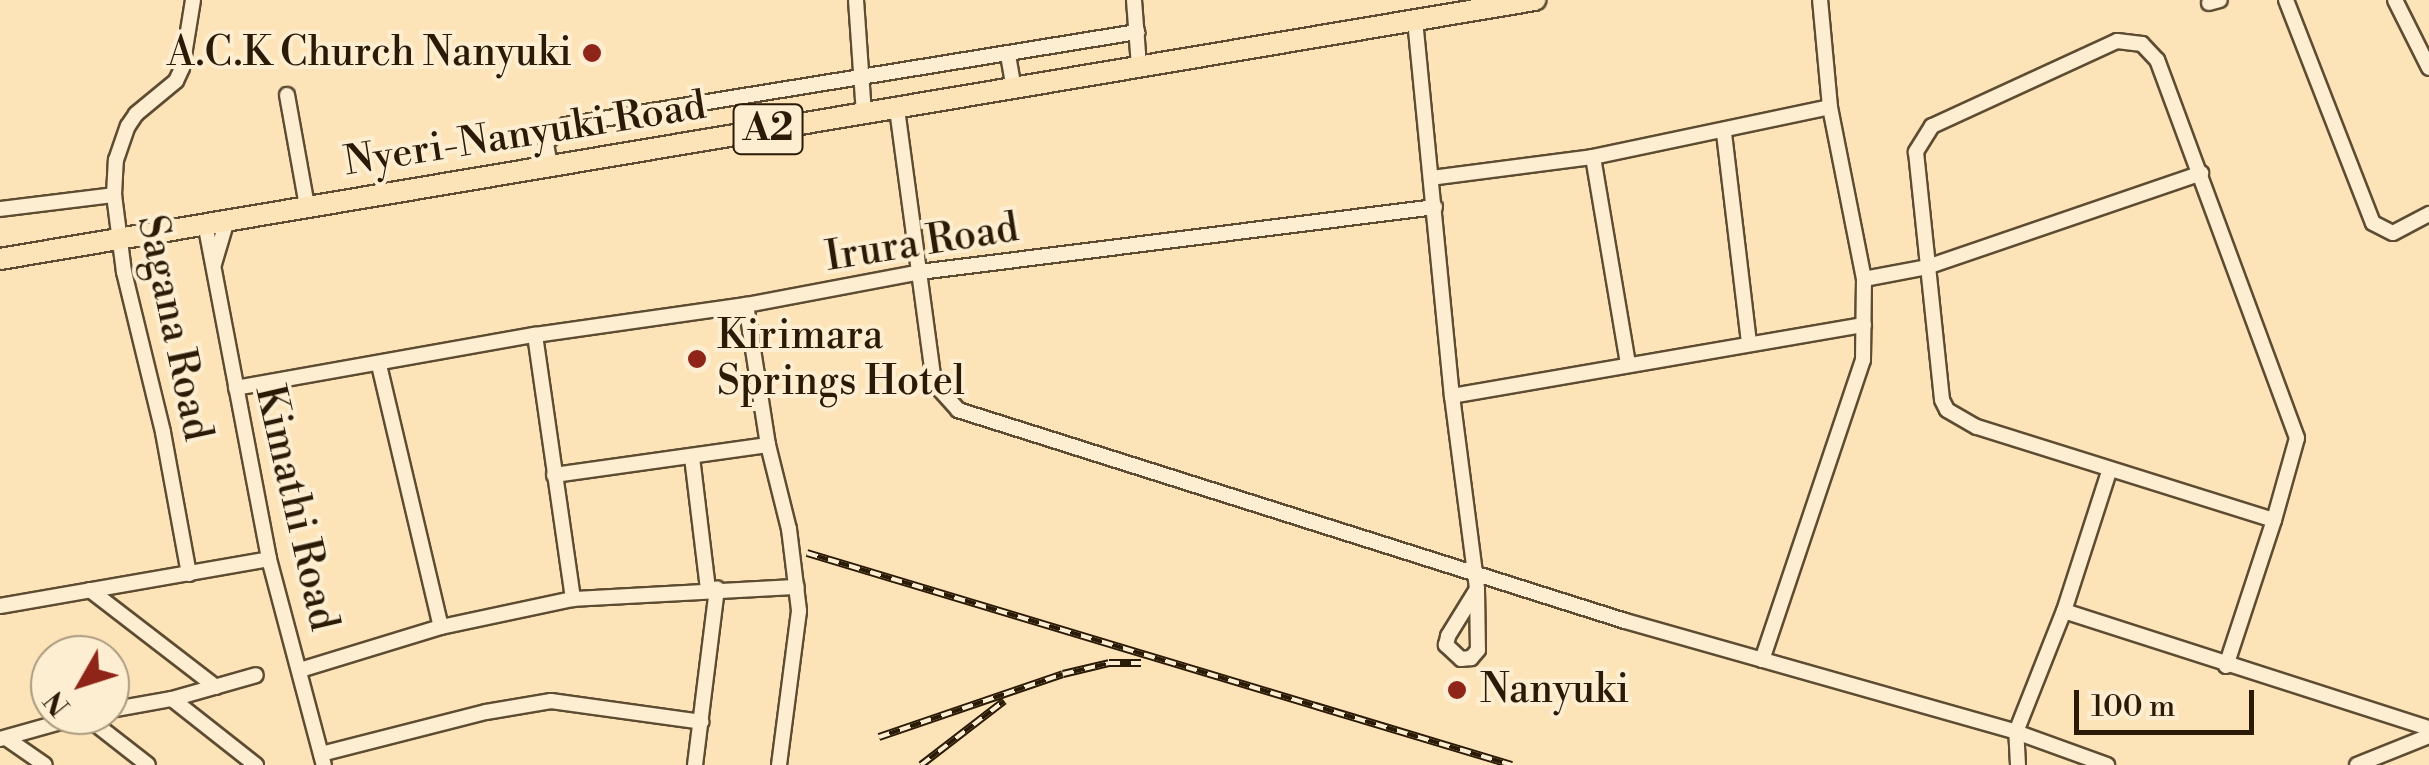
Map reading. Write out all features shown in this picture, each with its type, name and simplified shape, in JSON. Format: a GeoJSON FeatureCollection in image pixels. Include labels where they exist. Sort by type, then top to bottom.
{"type":"FeatureCollection","features":[{"type":"Feature","properties":{"kind":"highway","name":"Nyeri-Nanyuki Road"},"geometry":{"type":"LineString","coordinates":[[0,258],[1535,0]]}},
{"type":"Feature","properties":{"kind":"street","name":"Sagana Road"},"geometry":{"type":"LineString","coordinates":[[189,574],[163,432],[118,239],[114,194],[116,160],[128,126],[146,104],[176,81],[182,68],[193,0]]}},
{"type":"Feature","properties":{"kind":"street"},"geometry":{"type":"LineString","coordinates":[[856,0],[864,113]]}},
{"type":"Feature","properties":{"kind":"street"},"geometry":{"type":"LineString","coordinates":[[1134,0],[1139,66]]}},
{"type":"Feature","properties":{"kind":"street"},"geometry":{"type":"LineString","coordinates":[[1762,660],[1863,360],[1864,278],[1830,108],[1820,0]]}},
{"type":"Feature","properties":{"kind":"street"},"geometry":{"type":"LineString","coordinates":[[2286,0],[2373,223],[2378,230],[2393,233],[2429,214]]}},
{"type":"Feature","properties":{"kind":"street"},"geometry":{"type":"LineString","coordinates":[[2396,0],[2429,68]]}},
{"type":"Feature","properties":{"kind":"street"},"geometry":{"type":"LineString","coordinates":[[1416,20],[1452,396],[1477,588]]}},
{"type":"Feature","properties":{"kind":"street"},"geometry":{"type":"LineString","coordinates":[[550,166],[546,143],[566,125],[1136,32]]}},
{"type":"Feature","properties":{"kind":"street"},"geometry":{"type":"LineString","coordinates":[[2226,666],[2274,520],[2297,438],[2156,60],[2142,44],[2117,42],[1942,120],[1925,132],[1916,152],[1942,400],[1947,410],[1962,422],[2110,472],[2274,520]]}},
{"type":"Feature","properties":{"kind":"street"},"geometry":{"type":"LineString","coordinates":[[1008,54],[1014,88]]}},
{"type":"Feature","properties":{"kind":"street"},"geometry":{"type":"LineString","coordinates":[[287,95],[306,206]]}},
{"type":"Feature","properties":{"kind":"street"},"geometry":{"type":"LineString","coordinates":[[1432,178],[1594,158],[1830,108]]}},
{"type":"Feature","properties":{"kind":"street"},"geometry":{"type":"LineString","coordinates":[[898,109],[934,383],[958,410],[1762,660],[2016,732],[2107,765]]}},
{"type":"Feature","properties":{"kind":"street"},"geometry":{"type":"LineString","coordinates":[[1724,132],[1749,344]]}},
{"type":"Feature","properties":{"kind":"street"},"geometry":{"type":"LineString","coordinates":[[1594,158],[1628,365]]}},
{"type":"Feature","properties":{"kind":"street"},"geometry":{"type":"LineString","coordinates":[[1864,278],[1927,266],[2201,173]]}},
{"type":"Feature","properties":{"kind":"street"},"geometry":{"type":"LineString","coordinates":[[0,209],[114,194]]}},
{"type":"Feature","properties":{"kind":"street","name":"Irura Road"},"geometry":{"type":"LineString","coordinates":[[236,388],[535,335],[746,305],[920,272],[1435,207]]}},
{"type":"Feature","properties":{"kind":"street","name":"Kimathi Road"},"geometry":{"type":"LineString","coordinates":[[214,264],[228,220]]}},
{"type":"Feature","properties":{"kind":"street","name":"Kimathi Road"},"geometry":{"type":"LineString","coordinates":[[205,223],[269,559],[322,760]]}},
{"type":"Feature","properties":{"kind":"street"},"geometry":{"type":"LineString","coordinates":[[746,305],[768,445],[790,529],[798,587],[789,713],[779,765]]}},
{"type":"Feature","properties":{"kind":"street"},"geometry":{"type":"LineString","coordinates":[[1452,396],[1864,325]]}},
{"type":"Feature","properties":{"kind":"street"},"geometry":{"type":"LineString","coordinates":[[535,335],[573,600]]}},
{"type":"Feature","properties":{"kind":"street"},"geometry":{"type":"LineString","coordinates":[[379,365],[441,627]]}},
{"type":"Feature","properties":{"kind":"street"},"geometry":{"type":"LineString","coordinates":[[554,475],[768,445]]}},
{"type":"Feature","properties":{"kind":"street"},"geometry":{"type":"LineString","coordinates":[[692,458],[712,589],[702,722],[694,765]]}},
{"type":"Feature","properties":{"kind":"street"},"geometry":{"type":"LineString","coordinates":[[2018,765],[2016,732],[2064,612],[2110,472]]}},
{"type":"Feature","properties":{"kind":"street"},"geometry":{"type":"LineString","coordinates":[[0,606],[269,559]]}},
{"type":"Feature","properties":{"kind":"street"},"geometry":{"type":"LineString","coordinates":[[300,670],[441,627],[573,600],[798,587]]}},
{"type":"Feature","properties":{"kind":"street"},"geometry":{"type":"LineString","coordinates":[[90,590],[216,687]]}},
{"type":"Feature","properties":{"kind":"street"},"geometry":{"type":"LineString","coordinates":[[2064,612],[2429,732]]}},
{"type":"Feature","properties":{"kind":"street"},"geometry":{"type":"LineString","coordinates":[[130,706],[256,675]]}},
{"type":"Feature","properties":{"kind":"street"},"geometry":{"type":"LineString","coordinates":[[172,699],[256,765]]}},
{"type":"Feature","properties":{"kind":"street"},"geometry":{"type":"LineString","coordinates":[[322,760],[486,712],[551,700],[702,722]]}},
{"type":"Feature","properties":{"kind":"street"},"geometry":{"type":"LineString","coordinates":[[3,738],[30,730]]}},
{"type":"Feature","properties":{"kind":"street"},"geometry":{"type":"LineString","coordinates":[[2357,765],[2429,732]]}},
{"type":"Feature","properties":{"kind":"street"},"geometry":{"type":"LineString","coordinates":[[110,735],[148,765]]}},
{"type":"Feature","properties":{"kind":"street"},"geometry":{"type":"LineString","coordinates":[[3,738],[45,765]]}},
{"type":"Feature","properties":{"kind":"railway"},"geometry":{"type":"LineString","coordinates":[[807,553],[1512,765]]}},
{"type":"Feature","properties":{"kind":"railway"},"geometry":{"type":"LineString","coordinates":[[879,737],[1063,674],[1109,663],[1141,663]]}},
{"type":"Feature","properties":{"kind":"railway"},"geometry":{"type":"LineString","coordinates":[[921,765],[1004,701]]}},
{"type":"Feature","properties":{"kind":"place","name":"A.C.K Church Nanyuki"},"geometry":{"type":"Point","coordinates":[592,53]}},
{"type":"Feature","properties":{"kind":"place","name":"Kirimara Springs Hotel"},"geometry":{"type":"Point","coordinates":[697,359]}},
{"type":"Feature","properties":{"kind":"place","name":"Nanyuki"},"geometry":{"type":"Point","coordinates":[1457,690]}}]}
